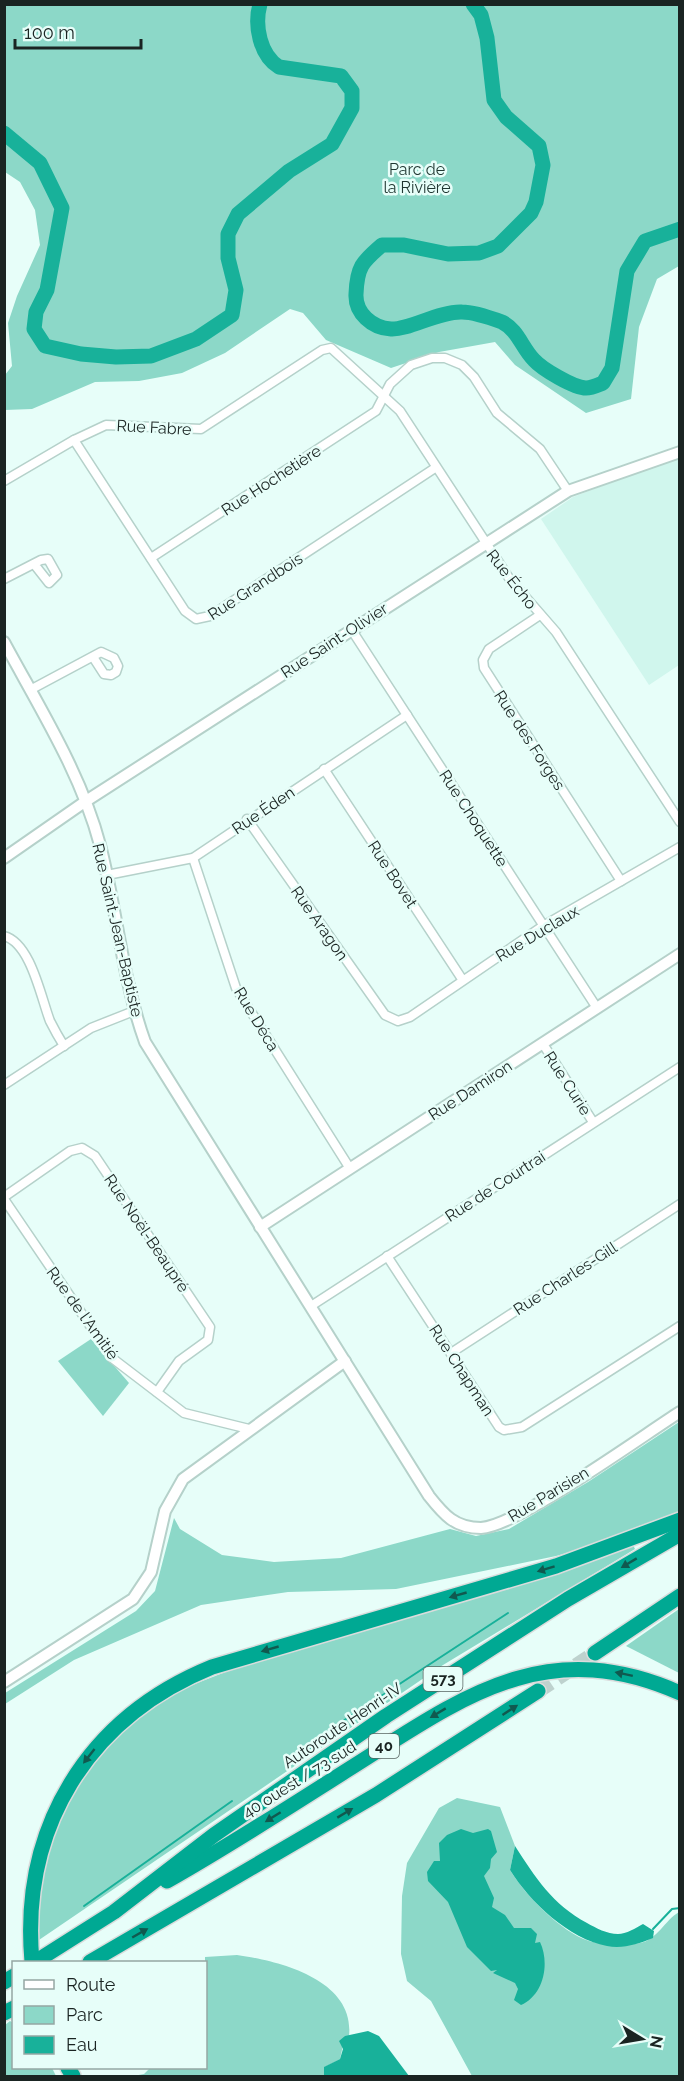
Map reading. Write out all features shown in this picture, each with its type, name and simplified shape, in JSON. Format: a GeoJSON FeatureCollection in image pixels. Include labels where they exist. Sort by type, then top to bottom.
{"type":"FeatureCollection","features":[{"type":"Feature","properties":{"kind":"highway"},"geometry":{"type":"LineString","coordinates":[[34,1961],[30,1941],[30,1908],[34,1876],[40,1851],[59,1802],[95,1749],[148,1700],[189,1676],[212,1667],[556,1566],[680,1520]]}},
{"type":"Feature","properties":{"kind":"highway","name":"Autoroute Henri-IV"},"geometry":{"type":"LineString","coordinates":[[36,1961],[114,1912],[214,1835],[386,1716],[568,1599],[680,1534]]}},
{"type":"Feature","properties":{"kind":"highway"},"geometry":{"type":"LineString","coordinates":[[596,1653],[680,1596]]}},
{"type":"Feature","properties":{"kind":"highway","name":"40 ouest / 73 sud"},"geometry":{"type":"LineString","coordinates":[[114,1912],[225,1848],[443,1710],[483,1689],[540,1672],[588,1670],[633,1676],[680,1693]]}},
{"type":"Feature","properties":{"kind":"highway"},"geometry":{"type":"LineString","coordinates":[[92,1961],[366,1800],[538,1691]]}},
{"type":"Feature","properties":{"kind":"street","name":"Rue Écho"},"geometry":{"type":"LineString","coordinates":[[331,348],[400,411],[508,578],[556,632],[680,822]]}},
{"type":"Feature","properties":{"kind":"street","name":"Rue Fabre"},"geometry":{"type":"LineString","coordinates":[[4,481],[74,440],[106,425],[201,429],[322,350],[331,348]]}},
{"type":"Feature","properties":{"kind":"street","name":"Rue Hochetière"},"geometry":{"type":"LineString","coordinates":[[151,558],[371,415],[380,407],[383,395],[411,365],[432,358],[445,358],[462,365],[474,377],[496,413],[540,449],[568,491]]}},
{"type":"Feature","properties":{"kind":"street","name":"Rue Grandbois"},"geometry":{"type":"LineString","coordinates":[[74,440],[185,611],[190,616],[203,620],[435,468]]}},
{"type":"Feature","properties":{"kind":"street","name":"Rue Saint-Olivier"},"geometry":{"type":"LineString","coordinates":[[4,858],[86,801],[568,491],[680,452]]}},
{"type":"Feature","properties":{"kind":"street"},"geometry":{"type":"LineString","coordinates":[[4,579],[34,564]]}},
{"type":"Feature","properties":{"kind":"street","name":"Rue des Forges"},"geometry":{"type":"LineString","coordinates":[[540,615],[489,649],[483,660],[484,668],[621,881]]}},
{"type":"Feature","properties":{"kind":"street","name":"Rue Choquette"},"geometry":{"type":"LineString","coordinates":[[351,629],[597,1008]]}},
{"type":"Feature","properties":{"kind":"street","name":"Rue Saint-Jean-Baptiste"},"geometry":{"type":"LineString","coordinates":[[4,642],[86,801],[107,875],[134,1011],[145,1042],[345,1361]]}},
{"type":"Feature","properties":{"kind":"street"},"geometry":{"type":"LineString","coordinates":[[30,690],[93,657]]}},
{"type":"Feature","properties":{"kind":"street","name":"Rue Éden"},"geometry":{"type":"LineString","coordinates":[[107,875],[193,858],[248,819],[407,715]]}},
{"type":"Feature","properties":{"kind":"street","name":"Rue Bovet"},"geometry":{"type":"LineString","coordinates":[[324,769],[462,979]]}},
{"type":"Feature","properties":{"kind":"street","name":"Rue Aragon"},"geometry":{"type":"LineString","coordinates":[[248,819],[385,1015],[398,1021]]}},
{"type":"Feature","properties":{"kind":"street","name":"Rue Duclaux"},"geometry":{"type":"LineString","coordinates":[[398,1021],[410,1017],[462,979],[543,926],[680,848]]}},
{"type":"Feature","properties":{"kind":"street","name":"Rue Déca"},"geometry":{"type":"LineString","coordinates":[[193,858],[237,988],[349,1167]]}},
{"type":"Feature","properties":{"kind":"street"},"geometry":{"type":"LineString","coordinates":[[4,936],[16,943],[32,968],[51,1023],[64,1046]]}},
{"type":"Feature","properties":{"kind":"street","name":"Rue Damiron"},"geometry":{"type":"LineString","coordinates":[[260,1227],[349,1167],[680,954]]}},
{"type":"Feature","properties":{"kind":"street"},"geometry":{"type":"LineString","coordinates":[[4,1085],[109,1020],[134,1011]]}},
{"type":"Feature","properties":{"kind":"street","name":"Rue Curie"},"geometry":{"type":"LineString","coordinates":[[543,1044],[594,1122]]}},
{"type":"Feature","properties":{"kind":"street","name":"Rue de Courtrai"},"geometry":{"type":"LineString","coordinates":[[310,1306],[680,1067]]}},
{"type":"Feature","properties":{"kind":"street","name":"Rue Noël-Beaupré"},"geometry":{"type":"LineString","coordinates":[[4,1198],[70,1151],[82,1149],[94,1156],[210,1327],[208,1340],[179,1361],[157,1392]]}},
{"type":"Feature","properties":{"kind":"street","name":"Rue de l'Amitié"},"geometry":{"type":"LineString","coordinates":[[4,1198],[112,1358],[184,1413],[249,1429]]}},
{"type":"Feature","properties":{"kind":"street","name":"Rue Charles-Gill"},"geometry":{"type":"LineString","coordinates":[[451,1353],[680,1204]]}},
{"type":"Feature","properties":{"kind":"street","name":"Rue Chapman"},"geometry":{"type":"LineString","coordinates":[[387,1256],[499,1427],[508,1431],[522,1427],[680,1326]]}},
{"type":"Feature","properties":{"kind":"street"},"geometry":{"type":"LineString","coordinates":[[4,1682],[127,1605],[140,1593],[151,1572],[165,1511],[177,1486],[249,1429],[345,1361]]}},
{"type":"Feature","properties":{"kind":"street","name":"Rue Parisien"},"geometry":{"type":"LineString","coordinates":[[345,1361],[429,1496],[446,1518],[466,1526],[482,1528],[498,1524],[528,1509],[680,1412]]}},
{"type":"Feature","properties":{"kind":"shaded area"},"geometry":{"type":"Polygon","coordinates":[[[677,457],[680,461],[679,665],[649,685],[541,519],[573,497],[677,457]]]}},
{"type":"Feature","properties":{"kind":"green space","name":"Parc de la Rivière"},"geometry":{"type":"Polygon","coordinates":[[[4,5],[679,5],[679,266],[657,279],[639,327],[631,399],[586,413],[515,365],[495,342],[439,352],[391,368],[326,340],[303,313],[290,309],[225,353],[182,373],[139,381],[95,382],[32,409],[5,410],[5,375],[12,366],[8,323],[17,296],[40,245],[35,210],[20,182],[5,172],[4,5]]]}},
{"type":"Feature","properties":{"kind":"green space"},"geometry":{"type":"Polygon","coordinates":[[[91,1339],[129,1383],[103,1416],[58,1361],[91,1339]]]}},
{"type":"Feature","properties":{"kind":"green space"},"geometry":{"type":"Polygon","coordinates":[[[679,1422],[679,1512],[627,1537],[556,1556],[396,1589],[288,1592],[201,1605],[74,1660],[5,1704],[5,1693],[136,1611],[155,1591],[174,1518],[180,1529],[222,1555],[274,1562],[341,1558],[450,1529],[476,1536],[509,1529],[588,1482],[679,1422]]]}},
{"type":"Feature","properties":{"kind":"green space"},"geometry":{"type":"Polygon","coordinates":[[[633,1545],[635,1549],[443,1665],[36,1942],[41,1878],[57,1827],[68,1803],[97,1759],[114,1739],[155,1705],[185,1688],[239,1667],[548,1577],[633,1545]]]}},
{"type":"Feature","properties":{"kind":"green space"},"geometry":{"type":"Polygon","coordinates":[[[679,1609],[679,1673],[626,1646],[679,1609]]]}},
{"type":"Feature","properties":{"kind":"green space"},"geometry":{"type":"Polygon","coordinates":[[[457,1798],[500,1807],[515,1846],[510,1870],[545,1912],[578,1936],[600,1943],[640,1943],[651,1938],[679,1912],[679,2076],[472,2076],[431,2001],[407,1981],[401,1954],[402,1896],[407,1863],[439,1808],[457,1798]]]}},
{"type":"Feature","properties":{"kind":"green space"},"geometry":{"type":"Polygon","coordinates":[[[237,1955],[273,1962],[293,1968],[328,1987],[340,2001],[348,2017],[349,2036],[345,2036],[340,2059],[325,2067],[324,2076],[133,2076],[144,2074],[149,2069],[207,2069],[207,1961],[205,1957],[237,1955]]]}},
{"type":"Feature","properties":{"kind":"green space"},"geometry":{"type":"Polygon","coordinates":[[[10,2021],[12,2022],[12,2069],[52,2069],[56,2076],[5,2076],[5,2025],[10,2021]]]}},
{"type":"Feature","properties":{"kind":"water"},"geometry":{"type":"Polygon","coordinates":[[[461,1829],[473,1833],[488,1829],[491,1831],[497,1852],[491,1859],[490,1868],[484,1876],[494,1898],[492,1907],[505,1915],[514,1928],[531,1928],[537,1934],[535,1943],[540,1942],[543,1950],[544,1969],[540,1986],[529,2000],[521,2005],[514,2000],[518,1989],[515,1983],[493,1973],[497,1970],[491,1971],[467,1947],[448,1902],[428,1881],[427,1872],[434,1861],[440,1861],[439,1843],[447,1835],[461,1829]]]}},
{"type":"Feature","properties":{"kind":"water"},"geometry":{"type":"Polygon","coordinates":[[[515,1846],[546,1889],[575,1916],[598,1929],[614,1934],[624,1933],[643,1924],[654,1931],[653,1938],[613,1947],[593,1942],[565,1927],[539,1906],[510,1870],[515,1846]]]}},
{"type":"Feature","properties":{"kind":"water"},"geometry":{"type":"Polygon","coordinates":[[[368,2031],[379,2036],[409,2076],[324,2076],[324,2067],[340,2059],[343,2049],[339,2041],[345,2036],[368,2031]]]}},
{"type":"Feature","properties":{"kind":"waterway"},"geometry":{"type":"LineString","coordinates":[[4,133],[40,163],[62,208],[47,290],[36,312],[34,329],[45,346],[81,354],[116,357],[151,356],[196,339],[232,315],[236,290],[228,258],[228,234],[238,214],[289,171],[332,144],[352,108],[352,91],[341,76],[279,67],[272,62],[263,48],[258,30],[260,4]]}},
{"type":"Feature","properties":{"kind":"waterway"},"geometry":{"type":"LineString","coordinates":[[473,4],[481,15],[487,38],[494,100],[506,117],[539,146],[543,165],[536,202],[531,213],[498,246],[479,253],[448,254],[404,245],[382,245],[365,261],[359,271],[356,301],[366,318],[377,326],[398,329],[453,312],[466,312],[487,317],[507,325],[534,360],[551,373],[566,382],[586,388],[593,387],[603,383],[612,368],[627,271],[645,241],[680,229]]}},
{"type":"Feature","properties":{"kind":"waterway"},"geometry":{"type":"LineString","coordinates":[[299,1757],[343,1721],[508,1613]]}},
{"type":"Feature","properties":{"kind":"waterway"},"geometry":{"type":"LineString","coordinates":[[84,1906],[232,1801]]}},
{"type":"Feature","properties":{"kind":"waterway"},"geometry":{"type":"LineString","coordinates":[[653,1929],[672,1909],[680,1908]]}},
{"type":"Feature","properties":{"kind":"tunnel"},"geometry":{"type":"LineString","coordinates":[[538,1691],[595,1653]]}}]}
